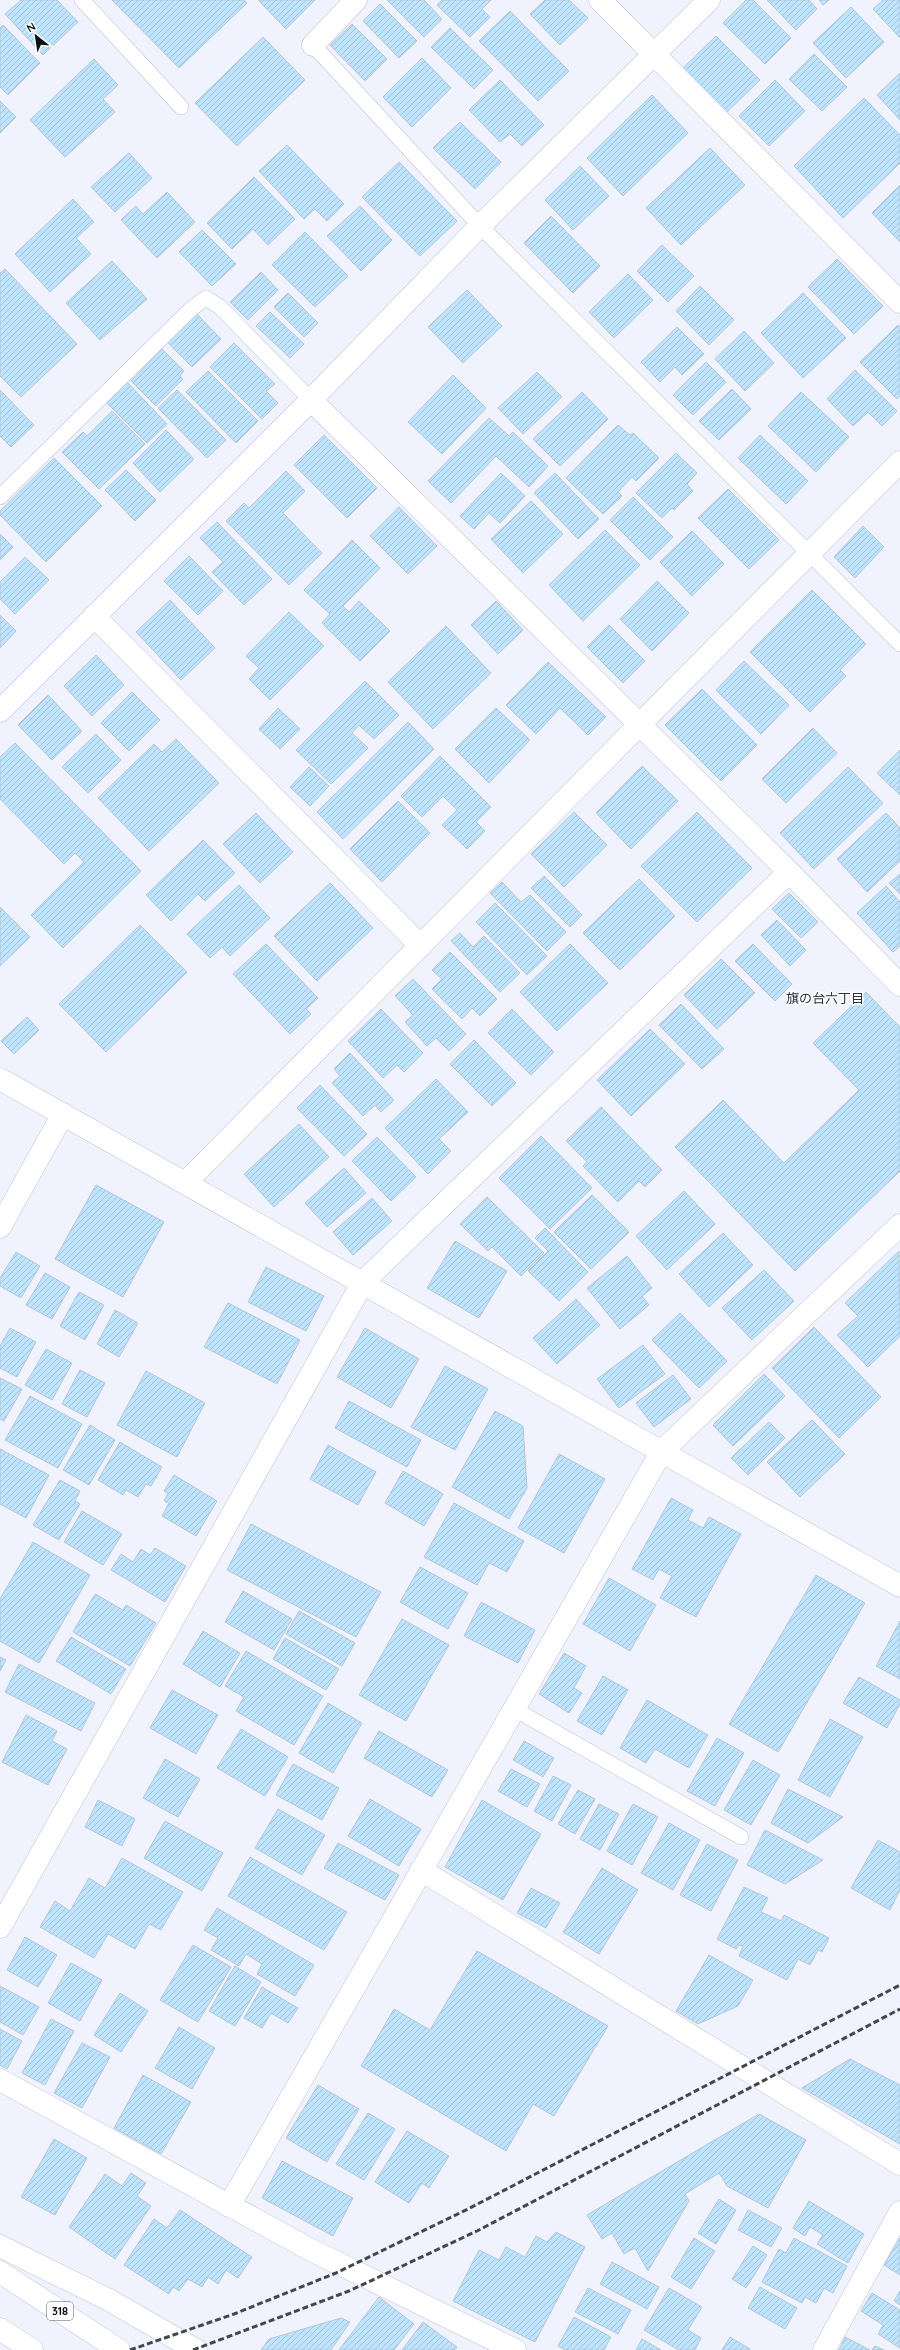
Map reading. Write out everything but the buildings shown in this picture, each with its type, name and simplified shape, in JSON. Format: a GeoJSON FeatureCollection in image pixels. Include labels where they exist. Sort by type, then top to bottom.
{"type":"FeatureCollection","features":[{"type":"Feature","properties":{"kind":"street"},"geometry":{"type":"LineString","coordinates":[[313,45],[356,0]]}},
{"type":"Feature","properties":{"kind":"street"},"geometry":{"type":"LineString","coordinates":[[600,0],[900,302]]}},
{"type":"Feature","properties":{"kind":"street"},"geometry":{"type":"LineString","coordinates":[[0,711],[311,400],[480,226],[709,0]]}},
{"type":"Feature","properties":{"kind":"street"},"geometry":{"type":"LineString","coordinates":[[311,400],[789,872],[900,985]]}},
{"type":"Feature","properties":{"kind":"street"},"geometry":{"type":"LineString","coordinates":[[185,1183],[900,462]]}},
{"type":"Feature","properties":{"kind":"street"},"geometry":{"type":"LineString","coordinates":[[94,616],[421,946]]}},
{"type":"Feature","properties":{"kind":"street"},"geometry":{"type":"LineString","coordinates":[[0,1927],[363,1282],[789,872]]}},
{"type":"Feature","properties":{"kind":"street"},"geometry":{"type":"LineString","coordinates":[[0,1079],[363,1282],[900,1586]]}},
{"type":"Feature","properties":{"kind":"street"},"geometry":{"type":"LineString","coordinates":[[0,1227],[63,1114]]}},
{"type":"Feature","properties":{"kind":"street"},"geometry":{"type":"LineString","coordinates":[[229,2206],[662,1451],[900,1225]]}},
{"type":"Feature","properties":{"kind":"street"},"geometry":{"type":"LineString","coordinates":[[421,1870],[900,2164]]}},
{"type":"Feature","properties":{"kind":"street"},"geometry":{"type":"LineString","coordinates":[[0,2080],[311,2250],[515,2350]]}},
{"type":"Feature","properties":{"kind":"street"},"geometry":{"type":"LineString","coordinates":[[824,2350],[900,2212]]}},
{"type":"Feature","properties":{"kind":"street"},"geometry":{"type":"LineString","coordinates":[[0,2246],[109,2300],[196,2350]]}},
{"type":"Feature","properties":{"kind":"street","name":"318"},"geometry":{"type":"LineString","coordinates":[[0,2272],[120,2350]]}},
{"type":"Feature","properties":{"kind":"street"},"geometry":{"type":"LineString","coordinates":[[0,2329],[32,2350]]}},
{"type":"Feature","properties":{"kind":"lane"},"geometry":{"type":"LineString","coordinates":[[82,0],[181,107]]}},
{"type":"Feature","properties":{"kind":"lane"},"geometry":{"type":"LineString","coordinates":[[313,45],[480,226],[811,552],[900,644]]}},
{"type":"Feature","properties":{"kind":"lane"},"geometry":{"type":"LineString","coordinates":[[0,497],[191,309],[206,298],[220,307],[311,400]]}},
{"type":"Feature","properties":{"kind":"lane"},"geometry":{"type":"LineString","coordinates":[[514,1709],[741,1838]]}},
{"type":"Feature","properties":{"kind":"railway"},"geometry":{"type":"LineString","coordinates":[[130,2350],[234,2314],[336,2273],[468,2209],[900,1985]]}},
{"type":"Feature","properties":{"kind":"railway"},"geometry":{"type":"LineString","coordinates":[[193,2350],[349,2291],[477,2231],[900,2009]]}},
{"type":"Feature","properties":{"kind":"district","name":"旗の台六丁目"},"geometry":{"type":"Point","coordinates":[825,998]}}]}
